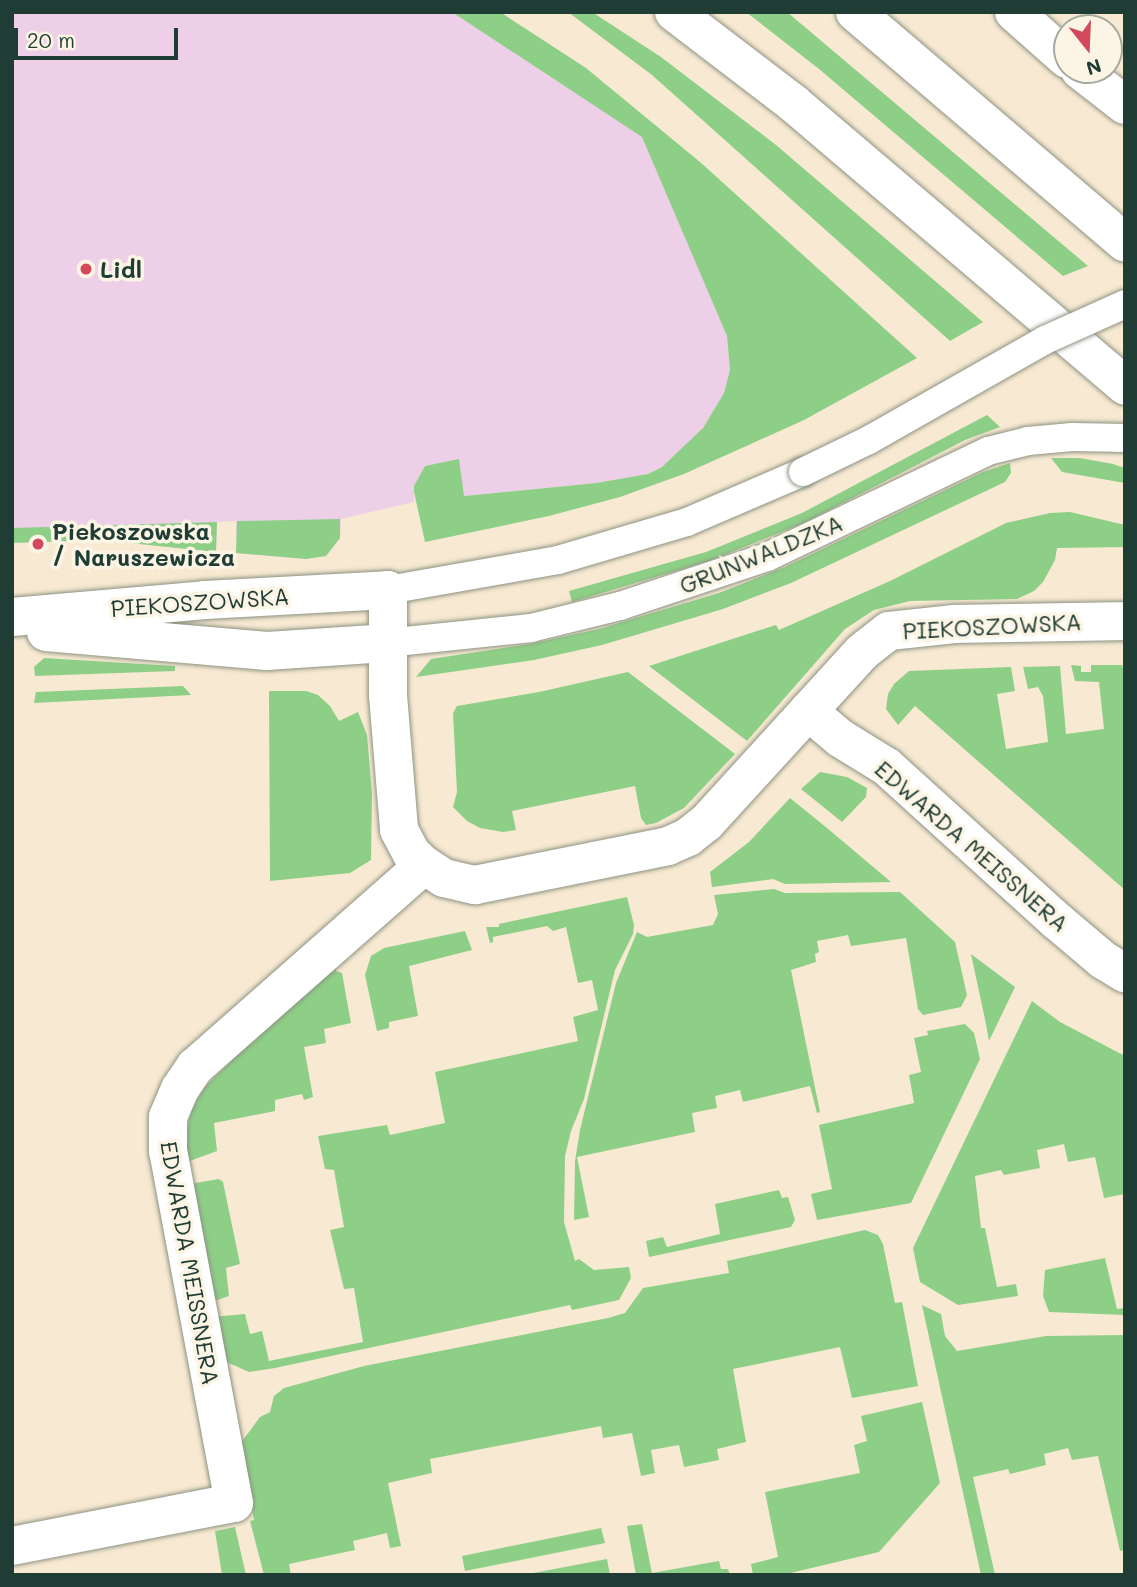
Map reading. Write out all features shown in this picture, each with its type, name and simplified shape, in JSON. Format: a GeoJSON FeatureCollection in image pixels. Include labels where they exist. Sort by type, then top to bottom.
{"type":"FeatureCollection","features":[{"type":"Feature","properties":{"kind":"street"},"geometry":{"type":"LineString","coordinates":[[674,12],[812,119],[1125,386]]}},
{"type":"Feature","properties":{"kind":"street"},"geometry":{"type":"LineString","coordinates":[[855,12],[1125,243]]}},
{"type":"Feature","properties":{"kind":"street"},"geometry":{"type":"LineString","coordinates":[[1014,12],[1053,47]]}},
{"type":"Feature","properties":{"kind":"street"},"geometry":{"type":"LineString","coordinates":[[1098,84],[1125,105]]}},
{"type":"Feature","properties":{"kind":"street"},"geometry":{"type":"LineString","coordinates":[[388,590],[386,643],[396,818],[403,840],[424,865],[444,878],[475,885],[668,846],[706,823],[808,711]]}},
{"type":"Feature","properties":{"kind":"street","name":"PIEKOSZOWSKA"},"geometry":{"type":"LineString","coordinates":[[12,617],[205,600],[388,590]]}},
{"type":"Feature","properties":{"kind":"street","name":"PIEKOSZOWSKA"},"geometry":{"type":"LineString","coordinates":[[808,711],[862,652],[889,631],[955,624],[1125,621]]}},
{"type":"Feature","properties":{"kind":"street","name":"PIEKOSZOWSKA"},"geometry":{"type":"LineString","coordinates":[[12,629],[267,651],[386,643]]}},
{"type":"Feature","properties":{"kind":"street","name":"EDWARDA MEISSNERA"},"geometry":{"type":"LineString","coordinates":[[808,711],[840,738],[887,767],[1094,952],[1125,973]]}},
{"type":"Feature","properties":{"kind":"street","name":"EDWARDA MEISSNERA"},"geometry":{"type":"LineString","coordinates":[[12,1546],[234,1503],[168,1151],[168,1117],[180,1089],[195,1067],[289,981],[424,865]]}},
{"type":"Feature","properties":{"kind":"lane"},"geometry":{"type":"LineString","coordinates":[[388,590],[558,560],[687,522],[869,440],[1045,340],[1125,304]]}},
{"type":"Feature","properties":{"kind":"lane","name":"GRUNWALDZKA"},"geometry":{"type":"LineString","coordinates":[[386,643],[531,628],[620,606],[767,557],[988,451],[1028,441],[1072,437],[1125,439]]}},
{"type":"Feature","properties":{"kind":"shaded area"},"geometry":{"type":"Polygon","coordinates":[[[12,12],[457,12],[645,134],[727,336],[730,370],[724,393],[703,428],[688,444],[662,467],[648,474],[596,483],[464,496],[414,486],[414,502],[341,519],[340,538],[326,556],[306,559],[236,553],[236,521],[217,522],[216,552],[101,540],[12,543],[12,12]]]}},
{"type":"Feature","properties":{"kind":"green space"},"geometry":{"type":"Polygon","coordinates":[[[452,12],[500,12],[586,68],[700,162],[917,358],[804,420],[684,474],[620,497],[549,516],[425,542],[414,486],[425,466],[459,459],[464,496],[596,483],[648,474],[662,467],[703,428],[724,393],[730,370],[727,336],[642,137],[452,12]]]}},
{"type":"Feature","properties":{"kind":"green space"},"geometry":{"type":"Polygon","coordinates":[[[568,12],[592,12],[661,57],[776,145],[983,322],[950,341],[652,75],[568,12]]]}},
{"type":"Feature","properties":{"kind":"green space"},"geometry":{"type":"Polygon","coordinates":[[[746,12],[787,12],[1088,266],[1063,276],[819,69],[746,12]]]}},
{"type":"Feature","properties":{"kind":"green space"},"geometry":{"type":"Polygon","coordinates":[[[987,415],[1000,427],[965,440],[806,522],[709,561],[572,602],[569,591],[706,552],[802,513],[987,415]]]}},
{"type":"Feature","properties":{"kind":"green space"},"geometry":{"type":"Polygon","coordinates":[[[1051,458],[1080,458],[1125,468],[1125,483],[1062,472],[1051,458]]]}},
{"type":"Feature","properties":{"kind":"green space"},"geometry":{"type":"Polygon","coordinates":[[[1010,463],[1011,473],[1005,482],[791,583],[723,609],[602,645],[534,660],[416,677],[431,659],[530,644],[599,629],[719,593],[785,567],[983,472],[1010,463]]]}},
{"type":"Feature","properties":{"kind":"green space"},"geometry":{"type":"Polygon","coordinates":[[[1070,512],[1125,525],[1125,547],[1057,548],[1055,560],[1043,582],[1034,591],[1017,599],[910,601],[874,610],[845,629],[747,741],[649,666],[776,625],[779,630],[890,581],[1006,523],[1050,513],[1070,512]]]}},
{"type":"Feature","properties":{"kind":"green space"},"geometry":{"type":"Polygon","coordinates":[[[340,519],[340,538],[326,556],[306,559],[236,553],[237,521],[340,519]]]}},
{"type":"Feature","properties":{"kind":"green space"},"geometry":{"type":"Polygon","coordinates":[[[217,522],[216,552],[101,540],[12,543],[12,528],[217,522]]]}},
{"type":"Feature","properties":{"kind":"green space"},"geometry":{"type":"Polygon","coordinates":[[[44,658],[175,666],[175,671],[35,676],[34,667],[44,658]]]}},
{"type":"Feature","properties":{"kind":"green space"},"geometry":{"type":"Polygon","coordinates":[[[1071,665],[1081,666],[1081,672],[1091,672],[1091,665],[1122,665],[1125,676],[1125,890],[915,706],[898,725],[886,709],[888,694],[894,684],[909,671],[1011,667],[1015,691],[997,694],[1006,749],[1048,742],[1043,696],[1038,687],[1028,689],[1023,667],[1060,666],[1066,734],[1104,729],[1099,682],[1075,681],[1071,665]]]}},
{"type":"Feature","properties":{"kind":"green space"},"geometry":{"type":"Polygon","coordinates":[[[628,672],[735,754],[684,808],[656,823],[646,825],[641,818],[635,786],[512,811],[516,830],[503,832],[480,828],[467,821],[453,807],[457,792],[453,713],[457,706],[539,692],[628,672]]]}},
{"type":"Feature","properties":{"kind":"green space"},"geometry":{"type":"Polygon","coordinates":[[[183,686],[191,695],[34,703],[36,692],[183,686]]]}},
{"type":"Feature","properties":{"kind":"green space"},"geometry":{"type":"Polygon","coordinates":[[[269,691],[306,691],[318,695],[330,706],[339,721],[358,712],[367,735],[372,793],[371,860],[350,873],[270,881],[269,691]]]}},
{"type":"Feature","properties":{"kind":"green space"},"geometry":{"type":"Polygon","coordinates":[[[820,772],[847,777],[867,788],[866,797],[842,822],[801,789],[820,772]]]}},
{"type":"Feature","properties":{"kind":"green space"},"geometry":{"type":"Polygon","coordinates":[[[790,798],[891,882],[785,884],[773,879],[712,887],[710,872],[749,842],[790,798]]]}},
{"type":"Feature","properties":{"kind":"green space"},"geometry":{"type":"Polygon","coordinates":[[[774,889],[785,893],[900,892],[955,942],[967,995],[961,1007],[923,1015],[918,1009],[906,938],[851,946],[848,935],[817,941],[819,952],[815,954],[816,962],[791,970],[820,1112],[817,1113],[810,1086],[743,1102],[740,1090],[715,1096],[717,1108],[692,1113],[695,1132],[577,1157],[589,1217],[574,1220],[575,1161],[580,1130],[616,983],[637,932],[647,937],[713,925],[718,914],[714,895],[774,889]]]}},
{"type":"Feature","properties":{"kind":"green space"},"geometry":{"type":"Polygon","coordinates":[[[627,897],[634,925],[633,934],[615,970],[584,1099],[571,1131],[565,1156],[564,1222],[575,1261],[579,1259],[594,1270],[629,1267],[631,1278],[619,1300],[572,1310],[570,1305],[275,1368],[249,1372],[229,1363],[224,1358],[213,1317],[245,1314],[250,1334],[262,1331],[269,1361],[363,1342],[354,1288],[344,1289],[330,1230],[344,1227],[334,1170],[325,1169],[318,1136],[387,1125],[390,1135],[445,1123],[435,1072],[578,1041],[573,1017],[598,1010],[592,980],[578,983],[566,927],[553,931],[547,926],[493,937],[493,942],[490,943],[486,927],[499,927],[499,924],[627,897]]]}},
{"type":"Feature","properties":{"kind":"green space"},"geometry":{"type":"Polygon","coordinates":[[[465,931],[472,950],[409,966],[418,1016],[389,1022],[389,1028],[377,1031],[365,975],[371,956],[384,948],[465,931]]]}},
{"type":"Feature","properties":{"kind":"green space"},"geometry":{"type":"Polygon","coordinates":[[[971,954],[1015,987],[989,1041],[986,1024],[971,954]]]}},
{"type":"Feature","properties":{"kind":"green space"},"geometry":{"type":"Polygon","coordinates":[[[336,966],[336,971],[342,973],[351,1023],[324,1029],[326,1043],[304,1047],[313,1097],[304,1100],[302,1094],[275,1100],[275,1111],[214,1123],[217,1151],[187,1162],[187,1130],[191,1112],[203,1089],[243,1049],[336,966]]]}},
{"type":"Feature","properties":{"kind":"green space"},"geometry":{"type":"Polygon","coordinates":[[[1032,1001],[1060,1022],[1125,1056],[1125,1194],[1104,1198],[1095,1157],[1068,1162],[1064,1144],[1037,1150],[1040,1168],[1004,1175],[1001,1170],[975,1176],[981,1228],[985,1228],[997,1287],[1016,1284],[1018,1296],[958,1305],[920,1282],[913,1248],[1032,1001]]]}},
{"type":"Feature","properties":{"kind":"green space"},"geometry":{"type":"Polygon","coordinates":[[[965,1024],[974,1033],[980,1059],[911,1203],[817,1220],[811,1194],[832,1189],[819,1125],[914,1103],[909,1075],[921,1072],[914,1038],[928,1035],[927,1031],[965,1024]]]}},
{"type":"Feature","properties":{"kind":"green space"},"geometry":{"type":"Polygon","coordinates":[[[219,1179],[223,1182],[240,1264],[226,1268],[229,1296],[212,1302],[190,1184],[219,1179]]]}},
{"type":"Feature","properties":{"kind":"green space"},"geometry":{"type":"Polygon","coordinates":[[[779,1190],[782,1198],[788,1197],[795,1220],[791,1227],[649,1257],[646,1241],[663,1237],[667,1247],[720,1234],[715,1204],[779,1190]]]}},
{"type":"Feature","properties":{"kind":"green space"},"geometry":{"type":"Polygon","coordinates":[[[865,1230],[878,1235],[883,1244],[895,1303],[902,1302],[918,1386],[852,1398],[840,1347],[733,1369],[746,1442],[717,1449],[719,1460],[684,1467],[679,1445],[651,1450],[655,1473],[641,1476],[632,1433],[603,1438],[601,1426],[430,1459],[432,1473],[388,1483],[401,1546],[390,1548],[387,1533],[353,1541],[355,1550],[289,1564],[291,1575],[264,1575],[250,1521],[254,1520],[240,1444],[260,1417],[270,1412],[274,1396],[284,1388],[364,1366],[608,1318],[625,1313],[643,1288],[729,1273],[727,1261],[865,1230]]]}},
{"type":"Feature","properties":{"kind":"green space"},"geometry":{"type":"Polygon","coordinates":[[[1105,1258],[1117,1309],[1125,1308],[1125,1315],[1049,1312],[1043,1296],[1045,1270],[1105,1258]]]}},
{"type":"Feature","properties":{"kind":"green space"},"geometry":{"type":"Polygon","coordinates":[[[922,1305],[941,1314],[945,1336],[957,1351],[1046,1336],[1125,1335],[1125,1550],[1120,1551],[1098,1456],[1072,1460],[1068,1448],[1044,1454],[1046,1465],[1010,1474],[1008,1469],[973,1477],[995,1575],[981,1575],[922,1305]]]}},
{"type":"Feature","properties":{"kind":"green space"},"geometry":{"type":"Polygon","coordinates":[[[922,1402],[940,1483],[879,1552],[782,1575],[753,1575],[751,1564],[778,1557],[765,1492],[860,1473],[854,1445],[867,1441],[861,1416],[922,1402]]]}},
{"type":"Feature","properties":{"kind":"green space"},"geometry":{"type":"Polygon","coordinates":[[[642,1524],[652,1573],[719,1561],[721,1569],[728,1569],[730,1575],[636,1575],[627,1526],[642,1524]]]}},
{"type":"Feature","properties":{"kind":"green space"},"geometry":{"type":"Polygon","coordinates":[[[235,1527],[246,1575],[222,1575],[215,1531],[235,1527]]]}},
{"type":"Feature","properties":{"kind":"green space"},"geometry":{"type":"Polygon","coordinates":[[[601,1528],[605,1543],[465,1571],[462,1556],[601,1528]]]}},
{"type":"Feature","properties":{"kind":"green space"},"geometry":{"type":"Polygon","coordinates":[[[607,1559],[610,1575],[523,1575],[607,1559]]]}},
{"type":"Feature","properties":{"kind":"place","name":"Lidl"},"geometry":{"type":"Point","coordinates":[86,269]}},
{"type":"Feature","properties":{"kind":"place","name":"Piekoszowska / Naruszewicza"},"geometry":{"type":"Point","coordinates":[38,544]}}]}
